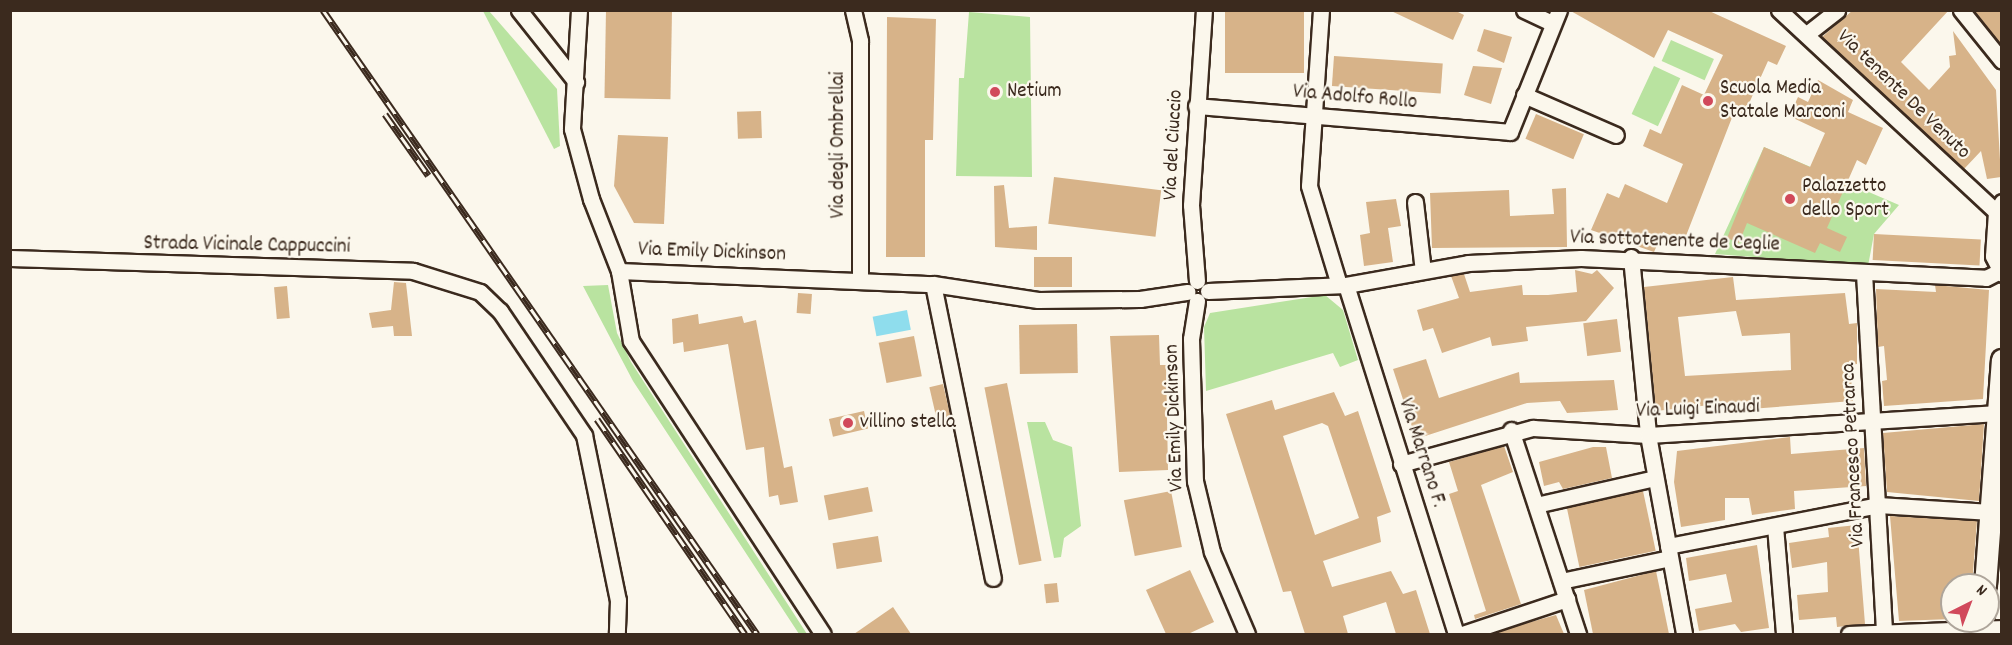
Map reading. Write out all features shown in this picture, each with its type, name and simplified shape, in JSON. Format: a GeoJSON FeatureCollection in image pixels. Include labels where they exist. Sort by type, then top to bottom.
{"type":"FeatureCollection","features":[{"type":"Feature","properties":{"kind":"street"},"geometry":{"type":"LineString","coordinates":[[519,10],[576,82]]}},
{"type":"Feature","properties":{"kind":"street"},"geometry":{"type":"LineString","coordinates":[[579,10],[572,129],[591,199],[619,271]]}},
{"type":"Feature","properties":{"kind":"street","name":"Via degli Ombrellai"},"geometry":{"type":"LineString","coordinates":[[853,10],[860,40],[860,280]]}},
{"type":"Feature","properties":{"kind":"street","name":"Via del Ciuccio"},"geometry":{"type":"LineString","coordinates":[[1197,291],[1191,205],[1204,10]]}},
{"type":"Feature","properties":{"kind":"street","name":"Via Marrano F."},"geometry":{"type":"LineString","coordinates":[[1321,10],[1309,186],[1456,634]]}},
{"type":"Feature","properties":{"kind":"street"},"geometry":{"type":"LineString","coordinates":[[1524,10],[1555,17],[1524,95],[1616,135]]}},
{"type":"Feature","properties":{"kind":"street","name":"Via tenente De Venuto"},"geometry":{"type":"LineString","coordinates":[[1779,10],[1808,33],[1998,207]]}},
{"type":"Feature","properties":{"kind":"street"},"geometry":{"type":"LineString","coordinates":[[1808,33],[1837,10]]}},
{"type":"Feature","properties":{"kind":"street"},"geometry":{"type":"LineString","coordinates":[[1960,10],[2001,61]]}},
{"type":"Feature","properties":{"kind":"street","name":"Via Adolfo Rollo"},"geometry":{"type":"LineString","coordinates":[[1196,106],[1510,132],[1524,95]]}},
{"type":"Feature","properties":{"kind":"street"},"geometry":{"type":"LineString","coordinates":[[1415,202],[1423,271]]}},
{"type":"Feature","properties":{"kind":"street"},"geometry":{"type":"LineString","coordinates":[[1998,207],[2000,273]]}},
{"type":"Feature","properties":{"kind":"street"},"geometry":{"type":"LineString","coordinates":[[1631,256],[1648,435],[1684,634]]}},
{"type":"Feature","properties":{"kind":"street","name":"Via sottotenente de Ceglie"},"geometry":{"type":"LineString","coordinates":[[1197,291],[1342,285],[1468,263],[1631,256],[1864,273],[1986,278],[2000,273]]}},
{"type":"Feature","properties":{"kind":"street","name":"Strada Vicinale Cappuccini"},"geometry":{"type":"LineString","coordinates":[[10,258],[413,271],[480,292],[500,311],[584,435],[618,600],[617,634]]}},
{"type":"Feature","properties":{"kind":"street","name":"Via Emily Dickinson"},"geometry":{"type":"LineString","coordinates":[[823,634],[631,341],[619,271],[933,284],[1038,300],[1197,291],[1191,339],[1195,481],[1212,552],[1246,634]]}},
{"type":"Feature","properties":{"kind":"street","name":"Via Francesco Petrarca"},"geometry":{"type":"LineString","coordinates":[[1864,273],[1884,633]]}},
{"type":"Feature","properties":{"kind":"street"},"geometry":{"type":"LineString","coordinates":[[933,284],[993,578]]}},
{"type":"Feature","properties":{"kind":"street"},"geometry":{"type":"LineString","coordinates":[[1986,573],[2000,414],[2001,360]]}},
{"type":"Feature","properties":{"kind":"street","name":"Via Luigi Einaudi"},"geometry":{"type":"LineString","coordinates":[[1401,464],[1511,430],[1648,435],[2000,414]]}},
{"type":"Feature","properties":{"kind":"street"},"geometry":{"type":"LineString","coordinates":[[1511,430],[1578,634]]}},
{"type":"Feature","properties":{"kind":"street"},"geometry":{"type":"LineString","coordinates":[[1536,505],[1655,478]]}},
{"type":"Feature","properties":{"kind":"street"},"geometry":{"type":"LineString","coordinates":[[1561,581],[1775,526],[1878,505],[1991,512]]}},
{"type":"Feature","properties":{"kind":"street"},"geometry":{"type":"LineString","coordinates":[[1775,526],[1784,634]]}},
{"type":"Feature","properties":{"kind":"street"},"geometry":{"type":"LineString","coordinates":[[1462,634],[1567,599]]}},
{"type":"Feature","properties":{"kind":"street"},"geometry":{"type":"LineString","coordinates":[[1848,634],[1940,630]]}},
{"type":"Feature","properties":{"kind":"green space"},"geometry":{"type":"Polygon","coordinates":[[[483,11],[489,11],[557,89],[560,146],[554,149],[483,11]]]}},
{"type":"Feature","properties":{"kind":"green space","name":"Netium"},"geometry":{"type":"Polygon","coordinates":[[[969,12],[1030,17],[1032,177],[956,176],[959,78],[964,78],[969,12]]]}},
{"type":"Feature","properties":{"kind":"green space"},"geometry":{"type":"Polygon","coordinates":[[[1671,40],[1714,59],[1705,80],[1662,61],[1671,40]]]}},
{"type":"Feature","properties":{"kind":"green space"},"geometry":{"type":"Polygon","coordinates":[[[1654,66],[1680,78],[1658,126],[1632,114],[1654,66]]]}},
{"type":"Feature","properties":{"kind":"green space"},"geometry":{"type":"Polygon","coordinates":[[[1764,147],[1899,205],[1874,234],[1868,266],[1715,254],[1764,147]]]}},
{"type":"Feature","properties":{"kind":"green space"},"geometry":{"type":"Polygon","coordinates":[[[608,285],[617,333],[631,362],[807,634],[799,634],[633,381],[583,286],[608,285]]]}},
{"type":"Feature","properties":{"kind":"green space"},"geometry":{"type":"Polygon","coordinates":[[[1325,295],[1343,310],[1358,360],[1340,367],[1333,353],[1206,391],[1204,327],[1210,313],[1325,295]]]}},
{"type":"Feature","properties":{"kind":"green space"},"geometry":{"type":"Polygon","coordinates":[[[1027,422],[1045,422],[1053,440],[1072,447],[1081,526],[1064,538],[1061,557],[1054,558],[1027,422]]]}},
{"type":"Feature","properties":{"kind":"water"},"geometry":{"type":"Polygon","coordinates":[[[907,310],[911,330],[876,336],[873,317],[907,310]]]}},
{"type":"Feature","properties":{"kind":"building"},"geometry":{"type":"Polygon","coordinates":[[[606,10],[672,11],[670,99],[604,98],[606,10]]]}},
{"type":"Feature","properties":{"kind":"building"},"geometry":{"type":"Polygon","coordinates":[[[1225,10],[1304,10],[1304,73],[1225,73],[1225,10]]]}},
{"type":"Feature","properties":{"kind":"building"},"geometry":{"type":"Polygon","coordinates":[[[1389,10],[1454,10],[1464,15],[1453,40],[1389,10]]]}},
{"type":"Feature","properties":{"kind":"building"},"geometry":{"type":"Polygon","coordinates":[[[1569,10],[1707,10],[1786,46],[1777,65],[1768,61],[1742,119],[1733,115],[1684,241],[1663,232],[1654,252],[1591,230],[1607,193],[1619,198],[1625,184],[1667,203],[1683,164],[1643,146],[1650,129],[1661,134],[1682,85],[1704,95],[1723,55],[1668,30],[1654,58],[1569,10]]]}},
{"type":"Feature","properties":{"kind":"building"},"geometry":{"type":"Polygon","coordinates":[[[1853,10],[1949,10],[1901,62],[1929,90],[1950,67],[1949,56],[1956,55],[1953,31],[1996,90],[2001,177],[1987,179],[1981,151],[1964,169],[1822,37],[1853,10]]]}},
{"type":"Feature","properties":{"kind":"building"},"geometry":{"type":"Polygon","coordinates":[[[1974,10],[2001,10],[2001,45],[1974,10]]]}},
{"type":"Feature","properties":{"kind":"building"},"geometry":{"type":"Polygon","coordinates":[[[887,17],[936,19],[933,140],[925,140],[925,257],[886,257],[887,17]]]}},
{"type":"Feature","properties":{"kind":"building"},"geometry":{"type":"Polygon","coordinates":[[[1484,29],[1512,37],[1504,63],[1477,51],[1484,29]]]}},
{"type":"Feature","properties":{"kind":"building"},"geometry":{"type":"Polygon","coordinates":[[[1334,56],[1443,64],[1441,94],[1332,86],[1334,56]]]}},
{"type":"Feature","properties":{"kind":"building"},"geometry":{"type":"Polygon","coordinates":[[[1473,66],[1502,68],[1491,104],[1464,95],[1473,66]]]}},
{"type":"Feature","properties":{"kind":"building"},"geometry":{"type":"Polygon","coordinates":[[[1818,80],[1853,100],[1848,112],[1883,128],[1866,165],[1857,160],[1827,228],[1847,237],[1840,252],[1820,243],[1815,253],[1747,223],[1739,243],[1727,238],[1764,147],[1810,167],[1825,133],[1789,116],[1798,97],[1808,102],[1818,80]]]}},
{"type":"Feature","properties":{"kind":"building"},"geometry":{"type":"Polygon","coordinates":[[[761,111],[762,138],[738,139],[737,112],[761,111]]]}},
{"type":"Feature","properties":{"kind":"building"},"geometry":{"type":"Polygon","coordinates":[[[1536,114],[1584,134],[1573,159],[1525,139],[1536,114]]]}},
{"type":"Feature","properties":{"kind":"building"},"geometry":{"type":"Polygon","coordinates":[[[618,135],[668,137],[664,224],[634,223],[614,186],[618,135]]]}},
{"type":"Feature","properties":{"kind":"building"},"geometry":{"type":"Polygon","coordinates":[[[1054,177],[1161,190],[1155,237],[1048,224],[1054,177]]]}},
{"type":"Feature","properties":{"kind":"building"},"geometry":{"type":"Polygon","coordinates":[[[1004,185],[1009,228],[1037,226],[1037,250],[995,247],[994,186],[1004,185]]]}},
{"type":"Feature","properties":{"kind":"building"},"geometry":{"type":"Polygon","coordinates":[[[1566,188],[1567,247],[1432,248],[1430,193],[1509,190],[1510,216],[1554,214],[1552,189],[1566,188]]]}},
{"type":"Feature","properties":{"kind":"building"},"geometry":{"type":"Polygon","coordinates":[[[1396,199],[1401,226],[1388,228],[1393,262],[1364,266],[1360,235],[1370,233],[1366,202],[1396,199]]]}},
{"type":"Feature","properties":{"kind":"building"},"geometry":{"type":"Polygon","coordinates":[[[1874,234],[1981,240],[1979,266],[1873,260],[1874,234]]]}},
{"type":"Feature","properties":{"kind":"building"},"geometry":{"type":"Polygon","coordinates":[[[1034,257],[1072,257],[1072,287],[1034,287],[1034,257]]]}},
{"type":"Feature","properties":{"kind":"building"},"geometry":{"type":"Polygon","coordinates":[[[1575,270],[1592,274],[1597,270],[1614,288],[1586,321],[1526,327],[1528,341],[1492,346],[1490,337],[1442,353],[1433,328],[1423,331],[1417,310],[1459,298],[1451,276],[1464,274],[1470,292],[1522,285],[1523,295],[1548,295],[1577,292],[1575,270]]]}},
{"type":"Feature","properties":{"kind":"building"},"geometry":{"type":"Polygon","coordinates":[[[1733,277],[1736,300],[1845,293],[1849,324],[1857,323],[1857,364],[1850,365],[1853,401],[1750,409],[1746,401],[1656,411],[1644,287],[1733,277]],[[1736,311],[1678,317],[1685,376],[1791,370],[1790,333],[1742,336],[1736,311]]]}},
{"type":"Feature","properties":{"kind":"building"},"geometry":{"type":"Polygon","coordinates":[[[394,282],[406,283],[412,336],[394,336],[393,326],[372,328],[369,313],[391,310],[394,282]]]}},
{"type":"Feature","properties":{"kind":"building"},"geometry":{"type":"Polygon","coordinates":[[[1935,285],[1989,290],[1983,399],[1884,406],[1882,381],[1887,380],[1884,346],[1878,347],[1876,289],[1936,292],[1935,285]]]}},
{"type":"Feature","properties":{"kind":"building"},"geometry":{"type":"Polygon","coordinates":[[[287,286],[290,318],[277,319],[274,287],[287,286]]]}},
{"type":"Feature","properties":{"kind":"building"},"geometry":{"type":"Polygon","coordinates":[[[798,293],[812,294],[811,314],[797,313],[798,293]]]}},
{"type":"Feature","properties":{"kind":"building"},"geometry":{"type":"Polygon","coordinates":[[[698,314],[699,324],[742,316],[744,323],[756,320],[784,468],[792,466],[798,502],[780,505],[778,495],[769,497],[764,447],[746,450],[728,344],[684,352],[683,342],[673,344],[672,319],[698,314]]]}},
{"type":"Feature","properties":{"kind":"building"},"geometry":{"type":"Polygon","coordinates":[[[1617,319],[1621,352],[1587,356],[1583,323],[1617,319]]]}},
{"type":"Feature","properties":{"kind":"building"},"geometry":{"type":"Polygon","coordinates":[[[1077,324],[1078,373],[1020,374],[1019,325],[1077,324]]]}},
{"type":"Feature","properties":{"kind":"building"},"geometry":{"type":"Polygon","coordinates":[[[1159,335],[1160,365],[1166,365],[1168,470],[1119,472],[1110,336],[1159,335]]]}},
{"type":"Feature","properties":{"kind":"building"},"geometry":{"type":"Polygon","coordinates":[[[914,336],[922,376],[886,383],[879,343],[914,336]]]}},
{"type":"Feature","properties":{"kind":"building"},"geometry":{"type":"Polygon","coordinates":[[[1426,359],[1439,398],[1519,372],[1520,383],[1614,380],[1618,410],[1567,413],[1560,401],[1527,403],[1416,439],[1393,369],[1426,359]]]}},
{"type":"Feature","properties":{"kind":"building"},"geometry":{"type":"Polygon","coordinates":[[[1007,383],[1042,561],[1019,565],[984,387],[1007,383]]]}},
{"type":"Feature","properties":{"kind":"building"},"geometry":{"type":"Polygon","coordinates":[[[943,384],[951,420],[938,423],[929,387],[943,384]]]}},
{"type":"Feature","properties":{"kind":"building"},"geometry":{"type":"Polygon","coordinates":[[[1334,392],[1345,416],[1358,411],[1391,512],[1377,517],[1381,542],[1323,561],[1332,587],[1391,571],[1403,594],[1416,590],[1430,634],[1396,634],[1386,602],[1343,616],[1348,634],[1305,634],[1291,591],[1283,592],[1226,414],[1272,400],[1275,410],[1334,392]],[[1322,423],[1283,436],[1315,535],[1359,518],[1328,426],[1322,423]]]}},
{"type":"Feature","properties":{"kind":"building","name":"villino stella"},"geometry":{"type":"Polygon","coordinates":[[[864,411],[868,429],[833,437],[829,419],[864,411]]]}},
{"type":"Feature","properties":{"kind":"building"},"geometry":{"type":"Polygon","coordinates":[[[1984,424],[1979,501],[1887,492],[1883,433],[1984,424]]]}},
{"type":"Feature","properties":{"kind":"building"},"geometry":{"type":"Polygon","coordinates":[[[1790,437],[1791,454],[1864,448],[1866,486],[1794,491],[1795,509],[1752,515],[1749,498],[1725,498],[1725,520],[1681,527],[1674,482],[1677,451],[1790,437]]]}},
{"type":"Feature","properties":{"kind":"building"},"geometry":{"type":"Polygon","coordinates":[[[1504,446],[1513,472],[1481,485],[1521,604],[1475,619],[1474,615],[1486,611],[1449,494],[1458,491],[1449,462],[1504,446]]]}},
{"type":"Feature","properties":{"kind":"building"},"geometry":{"type":"Polygon","coordinates":[[[1593,447],[1606,447],[1612,478],[1563,489],[1559,482],[1544,486],[1539,462],[1593,447]]]}},
{"type":"Feature","properties":{"kind":"building"},"geometry":{"type":"Polygon","coordinates":[[[868,487],[873,512],[829,520],[824,496],[868,487]]]}},
{"type":"Feature","properties":{"kind":"building"},"geometry":{"type":"Polygon","coordinates":[[[1171,491],[1182,547],[1135,556],[1124,500],[1171,491]]]}},
{"type":"Feature","properties":{"kind":"building"},"geometry":{"type":"Polygon","coordinates":[[[1643,491],[1656,551],[1579,567],[1567,507],[1643,491]]]}},
{"type":"Feature","properties":{"kind":"building"},"geometry":{"type":"Polygon","coordinates":[[[1890,516],[1977,521],[1973,573],[1940,573],[1940,619],[1899,621],[1890,516]]]}},
{"type":"Feature","properties":{"kind":"building"},"geometry":{"type":"Polygon","coordinates":[[[1857,525],[1865,624],[1837,627],[1836,617],[1799,620],[1797,595],[1828,592],[1827,562],[1792,568],[1789,543],[1829,537],[1828,528],[1857,525]]]}},
{"type":"Feature","properties":{"kind":"building"},"geometry":{"type":"Polygon","coordinates":[[[878,536],[882,562],[837,569],[833,543],[878,536]]]}},
{"type":"Feature","properties":{"kind":"building"},"geometry":{"type":"Polygon","coordinates":[[[1757,545],[1769,628],[1741,632],[1735,624],[1699,631],[1695,609],[1732,602],[1726,574],[1689,581],[1686,558],[1757,545]]]}},
{"type":"Feature","properties":{"kind":"building"},"geometry":{"type":"Polygon","coordinates":[[[1190,570],[1214,622],[1188,634],[1166,634],[1146,590],[1190,570]]]}},
{"type":"Feature","properties":{"kind":"building"},"geometry":{"type":"Polygon","coordinates":[[[1656,571],[1669,634],[1593,634],[1584,590],[1656,571]]]}},
{"type":"Feature","properties":{"kind":"building"},"geometry":{"type":"Polygon","coordinates":[[[1057,583],[1059,602],[1046,603],[1044,584],[1057,583]]]}},
{"type":"Feature","properties":{"kind":"building"},"geometry":{"type":"Polygon","coordinates":[[[893,607],[911,634],[854,634],[893,607]]]}},
{"type":"Feature","properties":{"kind":"building"},"geometry":{"type":"Polygon","coordinates":[[[1556,615],[1564,634],[1491,634],[1527,623],[1556,615]]]}},
{"type":"Feature","properties":{"kind":"railway"},"geometry":{"type":"LineString","coordinates":[[323,10],[757,634]]}},
{"type":"Feature","properties":{"kind":"railway"},"geometry":{"type":"LineString","coordinates":[[385,114],[428,175]]}},
{"type":"Feature","properties":{"kind":"railway"},"geometry":{"type":"LineString","coordinates":[[597,419],[745,634]]}},
{"type":"Feature","properties":{"kind":"place","name":"Netium"},"geometry":{"type":"Point","coordinates":[995,92]}},
{"type":"Feature","properties":{"kind":"place","name":"Scuola Media Statale Marconi"},"geometry":{"type":"Point","coordinates":[1708,101]}},
{"type":"Feature","properties":{"kind":"place","name":"Palazzetto dello Sport"},"geometry":{"type":"Point","coordinates":[1790,199]}},
{"type":"Feature","properties":{"kind":"place","name":"villino stella"},"geometry":{"type":"Point","coordinates":[848,423]}}]}
